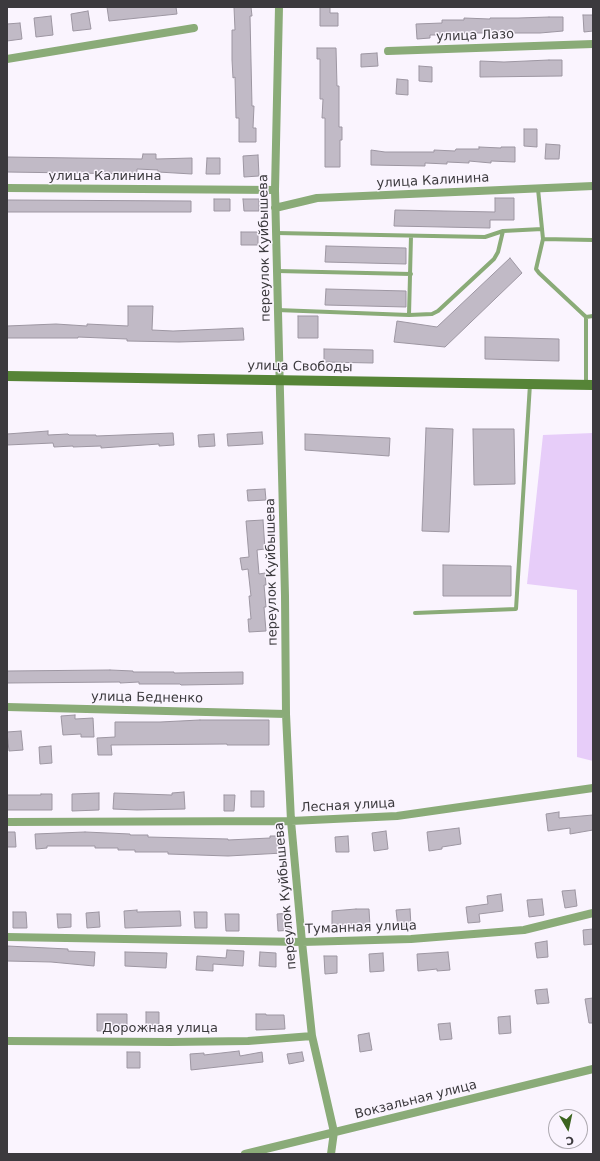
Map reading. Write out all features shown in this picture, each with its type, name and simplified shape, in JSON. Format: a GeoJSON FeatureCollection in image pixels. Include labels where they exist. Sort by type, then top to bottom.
{"type":"FeatureCollection","features":[{"type":"Feature","properties":{"kind":"main road","name":"улица Свободы"},"geometry":{"type":"LineString","coordinates":[[7,376],[279,379],[589,385]]}},
{"type":"Feature","properties":{"kind":"street","name":"переулок Куйбышева"},"geometry":{"type":"LineString","coordinates":[[279,7],[275,208],[285,596],[286,714],[291,820],[312,1036],[334,1132]]}},
{"type":"Feature","properties":{"kind":"street"},"geometry":{"type":"LineString","coordinates":[[7,59],[194,28]]}},
{"type":"Feature","properties":{"kind":"street","name":"улица Лазо"},"geometry":{"type":"LineString","coordinates":[[388,51],[593,44]]}},
{"type":"Feature","properties":{"kind":"street","name":"улица Калинина"},"geometry":{"type":"LineString","coordinates":[[275,208],[317,198],[593,186]]}},
{"type":"Feature","properties":{"kind":"street","name":"улица Калинина"},"geometry":{"type":"LineString","coordinates":[[7,188],[275,190]]}},
{"type":"Feature","properties":{"kind":"street","name":"улица Бедненко"},"geometry":{"type":"LineString","coordinates":[[7,707],[286,714]]}},
{"type":"Feature","properties":{"kind":"street","name":"Лесная улица"},"geometry":{"type":"LineString","coordinates":[[7,822],[291,820],[397,816],[593,788]]}},
{"type":"Feature","properties":{"kind":"street","name":"Туманная улица"},"geometry":{"type":"LineString","coordinates":[[7,937],[302,942],[411,939],[524,930],[593,913]]}},
{"type":"Feature","properties":{"kind":"street","name":"Дорожная улица"},"geometry":{"type":"LineString","coordinates":[[7,1040],[248,1041],[312,1036]]}},
{"type":"Feature","properties":{"kind":"street","name":"Вокзальная улица"},"geometry":{"type":"LineString","coordinates":[[245,1154],[593,1069]]}},
{"type":"Feature","properties":{"kind":"street"},"geometry":{"type":"LineString","coordinates":[[331,1154],[334,1132]]}},
{"type":"Feature","properties":{"kind":"lane"},"geometry":{"type":"LineString","coordinates":[[538,188],[543,239],[536,269],[586,317],[589,385]]}},
{"type":"Feature","properties":{"kind":"lane"},"geometry":{"type":"LineString","coordinates":[[276,233],[486,237],[503,231],[542,229]]}},
{"type":"Feature","properties":{"kind":"lane"},"geometry":{"type":"LineString","coordinates":[[277,310],[409,315],[432,314],[438,311],[494,259],[498,252],[503,231]]}},
{"type":"Feature","properties":{"kind":"lane"},"geometry":{"type":"LineString","coordinates":[[409,315],[411,274],[410,236]]}},
{"type":"Feature","properties":{"kind":"lane"},"geometry":{"type":"LineString","coordinates":[[543,239],[593,240]]}},
{"type":"Feature","properties":{"kind":"lane"},"geometry":{"type":"LineString","coordinates":[[276,271],[411,274]]}},
{"type":"Feature","properties":{"kind":"lane"},"geometry":{"type":"LineString","coordinates":[[586,317],[593,316]]}},
{"type":"Feature","properties":{"kind":"lane"},"geometry":{"type":"LineString","coordinates":[[415,613],[516,609],[530,384]]}},
{"type":"Feature","properties":{"kind":"shaded area"},"geometry":{"type":"Polygon","coordinates":[[[593,433],[593,761],[577,757],[577,590],[527,584],[543,435],[593,433]]]}},
{"type":"Feature","properties":{"kind":"building"},"geometry":{"type":"Polygon","coordinates":[[[107,7],[176,7],[177,14],[109,21],[107,7]]]}},
{"type":"Feature","properties":{"kind":"building"},"geometry":{"type":"Polygon","coordinates":[[[234,7],[251,7],[252,106],[254,106],[253,128],[256,128],[256,142],[239,142],[239,118],[236,118],[235,77],[233,78],[232,60],[232,30],[235,30],[234,7]]]}},
{"type":"Feature","properties":{"kind":"building"},"geometry":{"type":"Polygon","coordinates":[[[320,7],[330,7],[330,13],[338,13],[338,26],[320,26],[320,7]]]}},
{"type":"Feature","properties":{"kind":"building"},"geometry":{"type":"Polygon","coordinates":[[[88,11],[91,29],[73,31],[71,14],[88,11]]]}},
{"type":"Feature","properties":{"kind":"building"},"geometry":{"type":"Polygon","coordinates":[[[583,15],[593,15],[593,31],[584,32],[583,15]]]}},
{"type":"Feature","properties":{"kind":"building"},"geometry":{"type":"Polygon","coordinates":[[[51,16],[53,35],[36,37],[34,18],[51,16]]]}},
{"type":"Feature","properties":{"kind":"building"},"geometry":{"type":"Polygon","coordinates":[[[563,17],[563,31],[540,33],[454,33],[454,35],[430,35],[430,38],[417,39],[416,24],[442,23],[442,20],[464,20],[464,18],[490,19],[563,17]]]}},
{"type":"Feature","properties":{"kind":"building"},"geometry":{"type":"Polygon","coordinates":[[[20,23],[22,39],[7,41],[7,24],[20,23]]]}},
{"type":"Feature","properties":{"kind":"building"},"geometry":{"type":"Polygon","coordinates":[[[317,48],[336,48],[337,86],[339,86],[339,127],[342,127],[342,140],[340,140],[340,167],[325,167],[325,118],[322,118],[323,99],[320,99],[320,59],[317,59],[317,48]]]}},
{"type":"Feature","properties":{"kind":"building"},"geometry":{"type":"Polygon","coordinates":[[[377,53],[378,66],[361,67],[361,54],[377,53]]]}},
{"type":"Feature","properties":{"kind":"building"},"geometry":{"type":"Polygon","coordinates":[[[562,60],[562,76],[480,77],[480,61],[504,62],[562,60]]]}},
{"type":"Feature","properties":{"kind":"building"},"geometry":{"type":"Polygon","coordinates":[[[419,66],[432,67],[432,82],[419,81],[419,66]]]}},
{"type":"Feature","properties":{"kind":"building"},"geometry":{"type":"Polygon","coordinates":[[[397,79],[408,80],[408,95],[396,94],[397,79]]]}},
{"type":"Feature","properties":{"kind":"building"},"geometry":{"type":"Polygon","coordinates":[[[524,129],[537,129],[537,147],[524,146],[524,129]]]}},
{"type":"Feature","properties":{"kind":"building"},"geometry":{"type":"Polygon","coordinates":[[[546,144],[560,145],[559,159],[545,159],[546,144]]]}},
{"type":"Feature","properties":{"kind":"building"},"geometry":{"type":"Polygon","coordinates":[[[479,147],[515,147],[515,162],[491,161],[491,163],[469,161],[469,163],[447,162],[447,164],[425,163],[425,166],[371,165],[371,150],[385,152],[434,152],[434,150],[455,151],[456,149],[479,149],[479,147]]]}},
{"type":"Feature","properties":{"kind":"building"},"geometry":{"type":"Polygon","coordinates":[[[143,154],[156,154],[156,159],[192,158],[192,174],[137,169],[137,174],[7,172],[7,157],[142,159],[143,154]]]}},
{"type":"Feature","properties":{"kind":"building"},"geometry":{"type":"Polygon","coordinates":[[[258,155],[259,176],[244,177],[243,156],[258,155]]]}},
{"type":"Feature","properties":{"kind":"building"},"geometry":{"type":"Polygon","coordinates":[[[207,158],[220,158],[220,174],[206,174],[207,158]]]}},
{"type":"Feature","properties":{"kind":"building"},"geometry":{"type":"Polygon","coordinates":[[[495,198],[514,198],[514,220],[490,220],[490,228],[394,226],[395,210],[495,212],[495,198]]]}},
{"type":"Feature","properties":{"kind":"building"},"geometry":{"type":"Polygon","coordinates":[[[214,199],[230,199],[230,211],[214,211],[214,199]]]}},
{"type":"Feature","properties":{"kind":"building"},"geometry":{"type":"Polygon","coordinates":[[[243,199],[259,199],[259,211],[244,211],[243,199]]]}},
{"type":"Feature","properties":{"kind":"building"},"geometry":{"type":"Polygon","coordinates":[[[7,200],[191,201],[191,212],[7,212],[7,200]]]}},
{"type":"Feature","properties":{"kind":"building"},"geometry":{"type":"Polygon","coordinates":[[[241,232],[258,232],[258,245],[241,245],[241,232]]]}},
{"type":"Feature","properties":{"kind":"building"},"geometry":{"type":"Polygon","coordinates":[[[326,246],[406,248],[406,264],[325,262],[326,246]]]}},
{"type":"Feature","properties":{"kind":"building"},"geometry":{"type":"Polygon","coordinates":[[[510,258],[522,273],[445,347],[394,342],[397,321],[437,327],[510,258]]]}},
{"type":"Feature","properties":{"kind":"building"},"geometry":{"type":"Polygon","coordinates":[[[326,289],[406,291],[406,307],[325,305],[326,289]]]}},
{"type":"Feature","properties":{"kind":"building"},"geometry":{"type":"Polygon","coordinates":[[[128,306],[153,306],[152,330],[173,331],[243,328],[244,340],[179,342],[127,341],[127,339],[78,337],[7,338],[7,326],[56,324],[87,326],[87,324],[128,326],[128,306]]]}},
{"type":"Feature","properties":{"kind":"building"},"geometry":{"type":"Polygon","coordinates":[[[298,316],[318,316],[318,338],[298,338],[298,316]]]}},
{"type":"Feature","properties":{"kind":"building"},"geometry":{"type":"Polygon","coordinates":[[[485,337],[559,339],[559,361],[485,359],[485,337]]]}},
{"type":"Feature","properties":{"kind":"building"},"geometry":{"type":"Polygon","coordinates":[[[324,349],[373,350],[373,363],[324,362],[324,349]]]}},
{"type":"Feature","properties":{"kind":"building"},"geometry":{"type":"Polygon","coordinates":[[[426,428],[453,429],[449,532],[422,531],[426,428]]]}},
{"type":"Feature","properties":{"kind":"building"},"geometry":{"type":"Polygon","coordinates":[[[473,429],[514,429],[515,484],[474,485],[473,429]]]}},
{"type":"Feature","properties":{"kind":"building"},"geometry":{"type":"Polygon","coordinates":[[[48,431],[48,435],[68,434],[96,436],[173,433],[174,445],[159,446],[159,444],[101,448],[101,446],[54,447],[53,443],[7,445],[7,434],[48,431]]]}},
{"type":"Feature","properties":{"kind":"building"},"geometry":{"type":"Polygon","coordinates":[[[262,432],[263,444],[228,446],[227,434],[262,432]]]}},
{"type":"Feature","properties":{"kind":"building"},"geometry":{"type":"Polygon","coordinates":[[[214,434],[215,446],[199,447],[198,435],[214,434]]]}},
{"type":"Feature","properties":{"kind":"building"},"geometry":{"type":"Polygon","coordinates":[[[305,434],[390,438],[389,456],[305,450],[305,434]]]}},
{"type":"Feature","properties":{"kind":"building"},"geometry":{"type":"Polygon","coordinates":[[[265,489],[266,500],[248,501],[247,490],[265,489]]]}},
{"type":"Feature","properties":{"kind":"building"},"geometry":{"type":"Polygon","coordinates":[[[263,520],[265,549],[257,550],[259,574],[265,573],[266,585],[264,585],[266,607],[264,607],[266,631],[249,632],[248,619],[251,619],[249,596],[251,596],[248,569],[242,570],[240,558],[249,557],[246,521],[263,520]]]}},
{"type":"Feature","properties":{"kind":"building"},"geometry":{"type":"Polygon","coordinates":[[[443,565],[511,566],[511,596],[443,596],[443,565]]]}},
{"type":"Feature","properties":{"kind":"building"},"geometry":{"type":"Polygon","coordinates":[[[110,670],[174,673],[243,672],[243,684],[181,685],[139,684],[139,682],[7,683],[7,671],[110,670]]]}},
{"type":"Feature","properties":{"kind":"building"},"geometry":{"type":"Polygon","coordinates":[[[75,715],[75,719],[93,718],[94,737],[81,737],[81,734],[63,735],[61,716],[75,715]]]}},
{"type":"Feature","properties":{"kind":"building"},"geometry":{"type":"Polygon","coordinates":[[[269,720],[269,745],[111,745],[112,755],[98,755],[97,738],[115,737],[115,722],[269,720]]]}},
{"type":"Feature","properties":{"kind":"building"},"geometry":{"type":"Polygon","coordinates":[[[21,731],[23,750],[9,751],[7,732],[21,731]]]}},
{"type":"Feature","properties":{"kind":"building"},"geometry":{"type":"Polygon","coordinates":[[[51,746],[52,763],[40,764],[39,747],[51,746]]]}},
{"type":"Feature","properties":{"kind":"building"},"geometry":{"type":"Polygon","coordinates":[[[251,791],[264,791],[264,807],[251,807],[251,791]]]}},
{"type":"Feature","properties":{"kind":"building"},"geometry":{"type":"Polygon","coordinates":[[[184,792],[185,809],[113,809],[114,793],[172,795],[172,793],[184,792]]]}},
{"type":"Feature","properties":{"kind":"building"},"geometry":{"type":"Polygon","coordinates":[[[99,793],[99,810],[72,811],[72,794],[99,793]]]}},
{"type":"Feature","properties":{"kind":"building"},"geometry":{"type":"Polygon","coordinates":[[[52,794],[52,810],[7,810],[7,795],[52,794]]]}},
{"type":"Feature","properties":{"kind":"building"},"geometry":{"type":"Polygon","coordinates":[[[224,795],[235,795],[234,811],[224,811],[224,795]]]}},
{"type":"Feature","properties":{"kind":"building"},"geometry":{"type":"Polygon","coordinates":[[[559,812],[559,818],[593,815],[593,830],[570,834],[570,828],[548,831],[546,814],[559,812]]]}},
{"type":"Feature","properties":{"kind":"building"},"geometry":{"type":"Polygon","coordinates":[[[459,828],[461,844],[429,851],[427,832],[459,828]]]}},
{"type":"Feature","properties":{"kind":"building"},"geometry":{"type":"Polygon","coordinates":[[[386,831],[388,849],[374,851],[372,833],[386,831]]]}},
{"type":"Feature","properties":{"kind":"building"},"geometry":{"type":"Polygon","coordinates":[[[7,832],[15,832],[16,847],[7,847],[7,832]]]}},
{"type":"Feature","properties":{"kind":"building"},"geometry":{"type":"Polygon","coordinates":[[[85,832],[148,835],[148,837],[228,840],[282,836],[283,853],[228,856],[168,854],[168,852],[135,852],[135,850],[118,850],[118,848],[95,848],[95,846],[47,846],[47,848],[36,849],[35,834],[85,832]]]}},
{"type":"Feature","properties":{"kind":"building"},"geometry":{"type":"Polygon","coordinates":[[[348,836],[349,852],[336,852],[335,837],[348,836]]]}},
{"type":"Feature","properties":{"kind":"building"},"geometry":{"type":"Polygon","coordinates":[[[575,890],[577,906],[565,908],[562,891],[575,890]]]}},
{"type":"Feature","properties":{"kind":"building"},"geometry":{"type":"Polygon","coordinates":[[[501,894],[503,911],[479,914],[480,922],[468,923],[466,907],[488,904],[487,896],[501,894]]]}},
{"type":"Feature","properties":{"kind":"building"},"geometry":{"type":"Polygon","coordinates":[[[542,899],[544,915],[529,917],[527,900],[542,899]]]}},
{"type":"Feature","properties":{"kind":"building"},"geometry":{"type":"Polygon","coordinates":[[[369,909],[370,926],[332,928],[332,911],[369,909]]]}},
{"type":"Feature","properties":{"kind":"building"},"geometry":{"type":"Polygon","coordinates":[[[410,909],[411,926],[398,927],[396,910],[410,909]]]}},
{"type":"Feature","properties":{"kind":"building"},"geometry":{"type":"Polygon","coordinates":[[[137,910],[137,912],[180,911],[181,926],[125,928],[124,911],[137,910]]]}},
{"type":"Feature","properties":{"kind":"building"},"geometry":{"type":"Polygon","coordinates":[[[13,912],[26,912],[27,928],[13,928],[13,912]]]}},
{"type":"Feature","properties":{"kind":"building"},"geometry":{"type":"Polygon","coordinates":[[[99,912],[100,927],[87,928],[86,913],[99,912]]]}},
{"type":"Feature","properties":{"kind":"building"},"geometry":{"type":"Polygon","coordinates":[[[194,912],[207,912],[207,928],[195,928],[194,912]]]}},
{"type":"Feature","properties":{"kind":"building"},"geometry":{"type":"Polygon","coordinates":[[[290,913],[292,930],[278,931],[277,914],[290,913]]]}},
{"type":"Feature","properties":{"kind":"building"},"geometry":{"type":"Polygon","coordinates":[[[57,914],[71,914],[71,927],[58,928],[57,914]]]}},
{"type":"Feature","properties":{"kind":"building"},"geometry":{"type":"Polygon","coordinates":[[[225,914],[239,914],[239,931],[226,931],[225,914]]]}},
{"type":"Feature","properties":{"kind":"building"},"geometry":{"type":"Polygon","coordinates":[[[593,929],[593,944],[584,945],[583,930],[593,929]]]}},
{"type":"Feature","properties":{"kind":"building"},"geometry":{"type":"Polygon","coordinates":[[[547,941],[548,957],[537,958],[535,943],[547,941]]]}},
{"type":"Feature","properties":{"kind":"building"},"geometry":{"type":"Polygon","coordinates":[[[7,946],[95,952],[94,966],[51,962],[7,961],[7,946]]]}},
{"type":"Feature","properties":{"kind":"building"},"geometry":{"type":"Polygon","coordinates":[[[227,950],[244,951],[243,966],[213,964],[213,971],[196,970],[197,956],[226,958],[227,950]]]}},
{"type":"Feature","properties":{"kind":"building"},"geometry":{"type":"Polygon","coordinates":[[[125,952],[167,953],[166,968],[125,966],[125,952]]]}},
{"type":"Feature","properties":{"kind":"building"},"geometry":{"type":"Polygon","coordinates":[[[260,952],[276,953],[276,967],[259,966],[260,952]]]}},
{"type":"Feature","properties":{"kind":"building"},"geometry":{"type":"Polygon","coordinates":[[[448,952],[450,970],[437,971],[437,969],[418,971],[417,954],[448,952]]]}},
{"type":"Feature","properties":{"kind":"building"},"geometry":{"type":"Polygon","coordinates":[[[383,953],[384,971],[370,972],[369,954],[383,953]]]}},
{"type":"Feature","properties":{"kind":"building"},"geometry":{"type":"Polygon","coordinates":[[[324,956],[337,956],[337,973],[325,974],[324,956]]]}},
{"type":"Feature","properties":{"kind":"building"},"geometry":{"type":"Polygon","coordinates":[[[547,989],[549,1003],[537,1004],[535,990],[547,989]]]}},
{"type":"Feature","properties":{"kind":"building"},"geometry":{"type":"Polygon","coordinates":[[[593,998],[593,1023],[589,1023],[585,999],[593,998]]]}},
{"type":"Feature","properties":{"kind":"building"},"geometry":{"type":"Polygon","coordinates":[[[146,1012],[159,1012],[159,1030],[146,1030],[146,1012]]]}},
{"type":"Feature","properties":{"kind":"building"},"geometry":{"type":"Polygon","coordinates":[[[97,1014],[127,1014],[127,1030],[97,1031],[97,1014]]]}},
{"type":"Feature","properties":{"kind":"building"},"geometry":{"type":"Polygon","coordinates":[[[256,1014],[284,1015],[285,1029],[256,1030],[256,1014]]]}},
{"type":"Feature","properties":{"kind":"building"},"geometry":{"type":"Polygon","coordinates":[[[510,1016],[511,1033],[499,1034],[498,1017],[510,1016]]]}},
{"type":"Feature","properties":{"kind":"building"},"geometry":{"type":"Polygon","coordinates":[[[450,1023],[452,1039],[440,1040],[438,1024],[450,1023]]]}},
{"type":"Feature","properties":{"kind":"building"},"geometry":{"type":"Polygon","coordinates":[[[369,1033],[372,1050],[360,1052],[358,1035],[369,1033]]]}},
{"type":"Feature","properties":{"kind":"building"},"geometry":{"type":"Polygon","coordinates":[[[239,1051],[240,1056],[262,1052],[263,1062],[191,1070],[190,1054],[204,1053],[204,1055],[239,1051]]]}},
{"type":"Feature","properties":{"kind":"building"},"geometry":{"type":"Polygon","coordinates":[[[127,1052],[140,1052],[140,1068],[127,1068],[127,1052]]]}},
{"type":"Feature","properties":{"kind":"building"},"geometry":{"type":"Polygon","coordinates":[[[302,1052],[304,1061],[289,1064],[287,1054],[302,1052]]]}}]}
